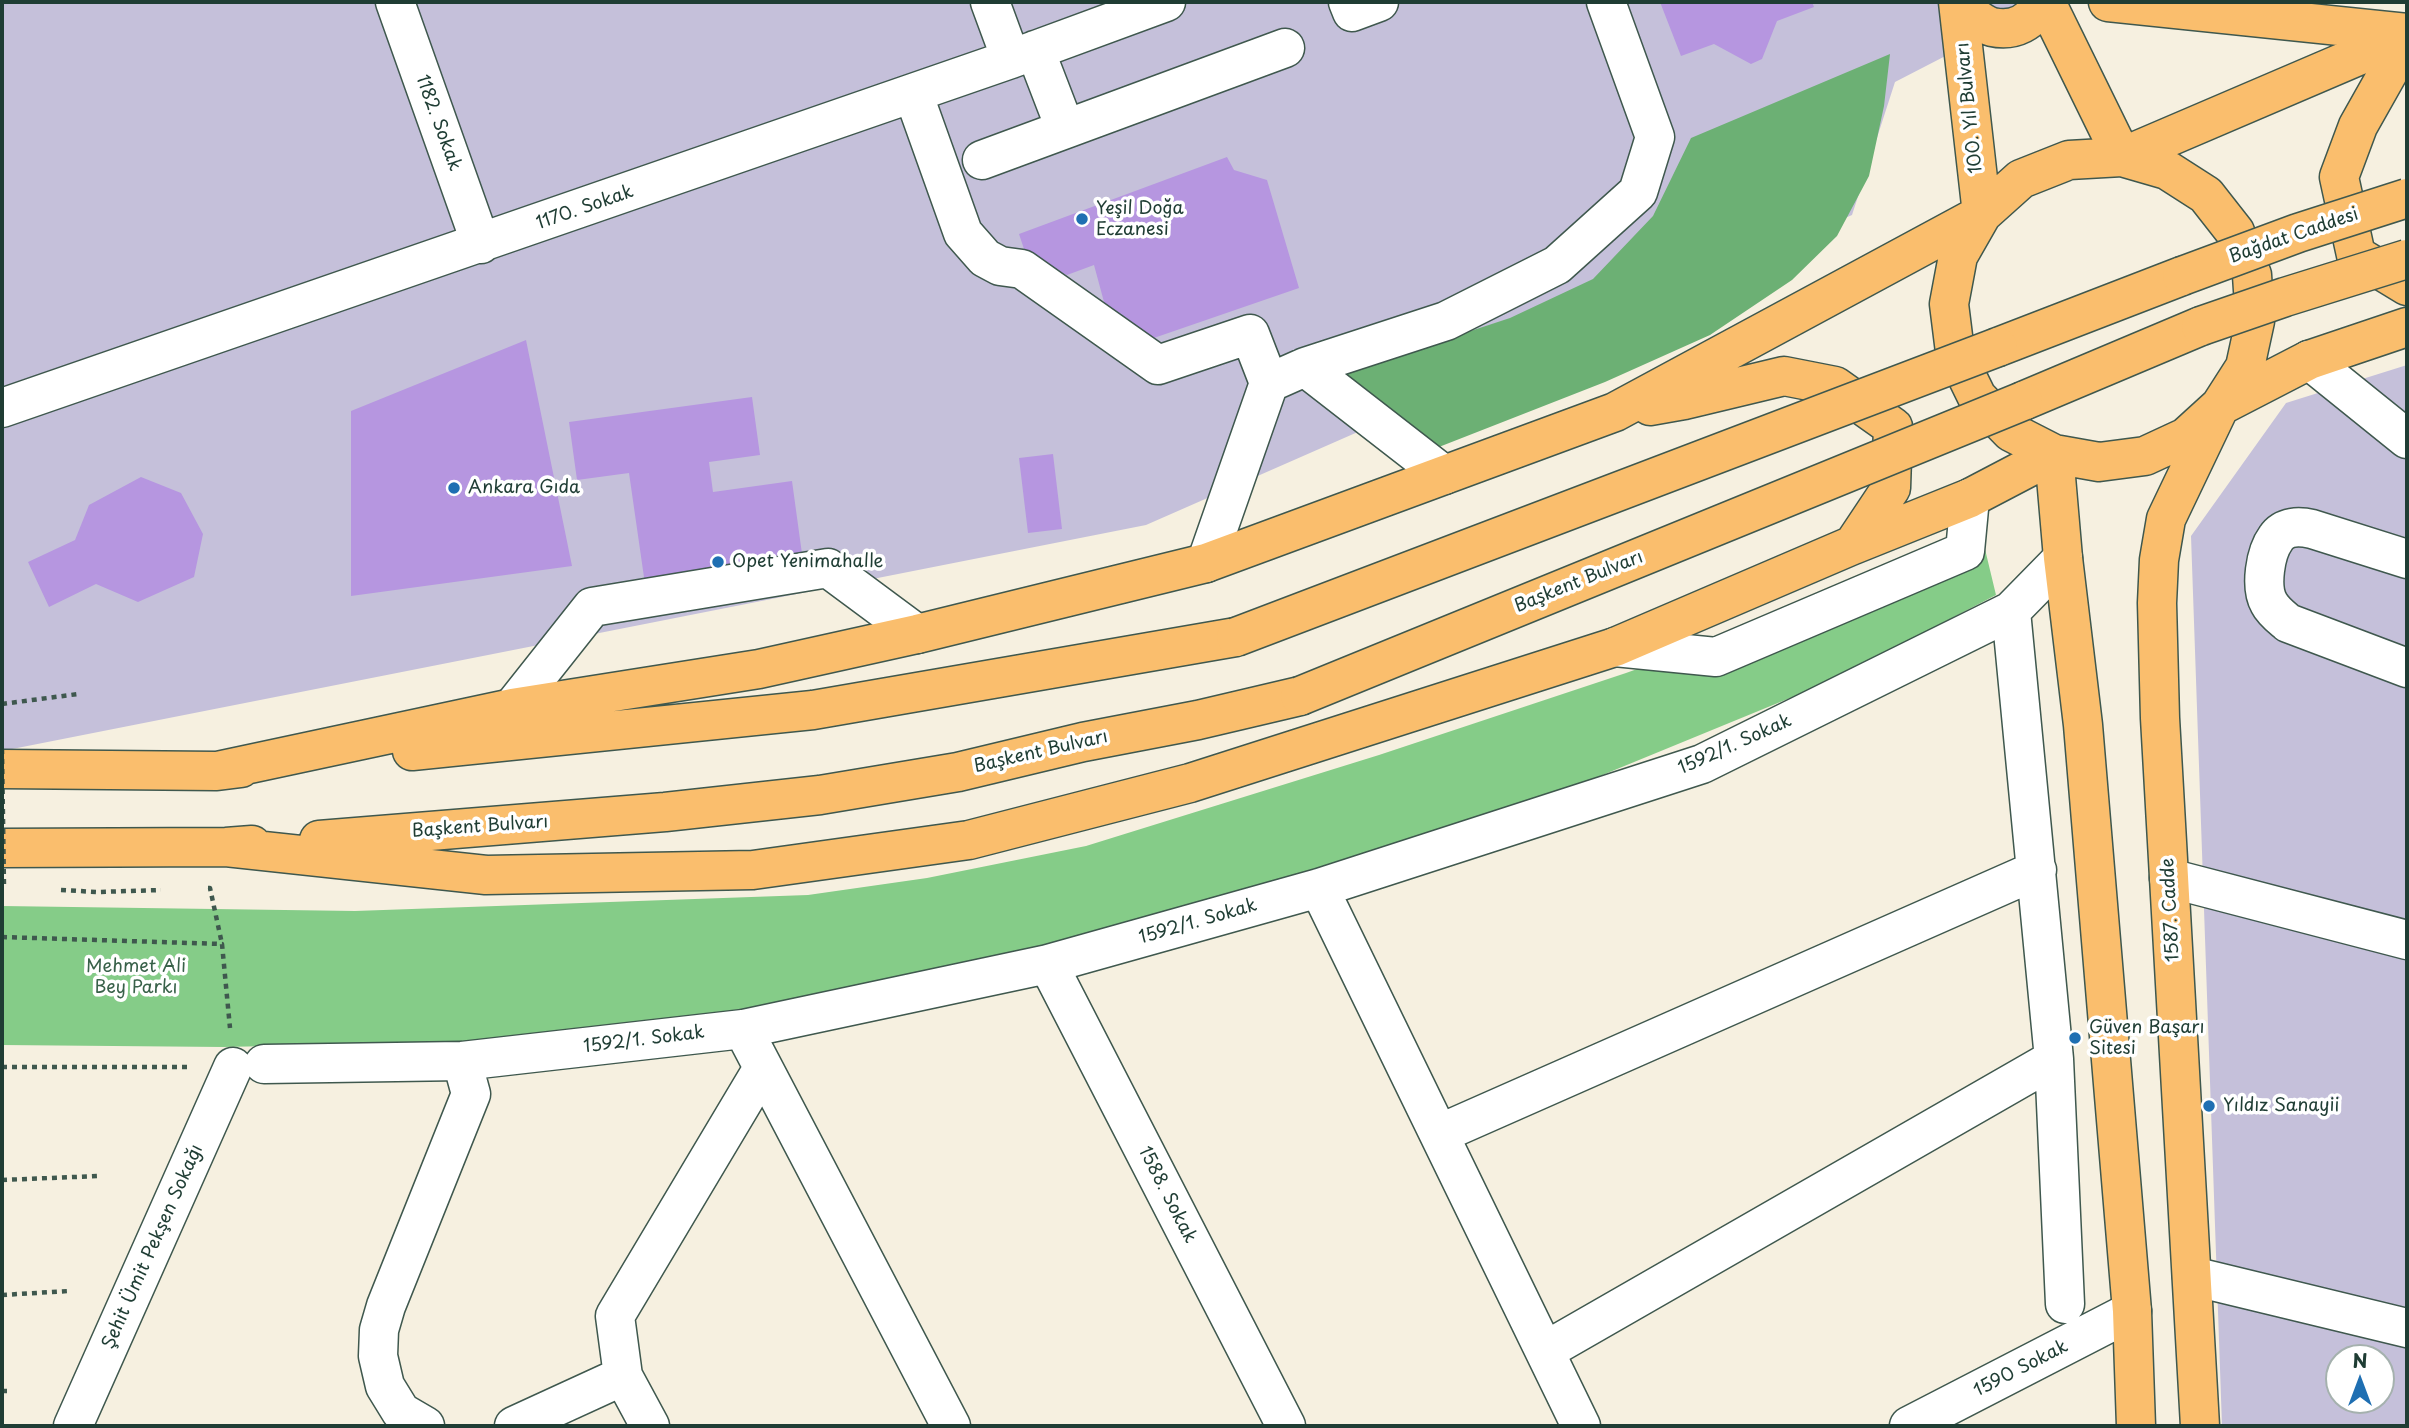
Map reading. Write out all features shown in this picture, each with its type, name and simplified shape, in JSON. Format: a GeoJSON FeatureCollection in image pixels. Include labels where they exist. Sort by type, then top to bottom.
{"type":"FeatureCollection","features":[{"type":"Feature","properties":{"kind":"main road"},"geometry":{"type":"LineString","coordinates":[[1958,4],[1991,27],[2019,27],[2036,14],[2040,2]]}},
{"type":"Feature","properties":{"kind":"main road"},"geometry":{"type":"LineString","coordinates":[[2046,2],[2122,157]]}},
{"type":"Feature","properties":{"kind":"main road"},"geometry":{"type":"LineString","coordinates":[[2108,2],[2407,35]]}},
{"type":"Feature","properties":{"kind":"main road","name":"100. Yıl Bulvarı"},"geometry":{"type":"LineString","coordinates":[[1958,4],[1982,214]]}},
{"type":"Feature","properties":{"kind":"main road"},"geometry":{"type":"LineString","coordinates":[[2122,157],[2407,35]]}},
{"type":"Feature","properties":{"kind":"main road"},"geometry":{"type":"LineString","coordinates":[[2407,35],[2358,126],[2339,177],[2356,255],[2407,286]]}},
{"type":"Feature","properties":{"kind":"main road"},"geometry":{"type":"LineString","coordinates":[[2,769],[217,771],[512,708],[759,669],[917,634],[1206,563],[1615,412],[1982,214],[2021,179],[2069,160],[2122,157],[2167,170],[2206,195],[2235,232],[2252,275],[2255,321],[2245,367],[2220,406],[2186,437],[2145,456],[2099,462],[2054,454],[2011,432],[1977,397],[1955,352],[1949,304],[1958,256],[1982,214]]}},
{"type":"Feature","properties":{"kind":"main road","name":"Bağdat Caddesi"},"geometry":{"type":"LineString","coordinates":[[217,771],[813,710],[1236,637],[2182,276],[2298,233],[2407,198]]}},
{"type":"Feature","properties":{"kind":"main road","name":"Başkent Bulvarı"},"geometry":{"type":"LineString","coordinates":[[2,848],[226,847],[665,813],[820,795],[958,772],[1083,742],[1198,720],[1300,696],[2201,327],[2285,297],[2407,259]]}},
{"type":"Feature","properties":{"kind":"main road"},"geometry":{"type":"LineString","coordinates":[[2220,406],[2309,360],[2407,327]]}},
{"type":"Feature","properties":{"kind":"main road"},"geometry":{"type":"LineString","coordinates":[[1615,412],[1684,400],[1784,376],[1835,386],[1893,427],[1891,488],[1853,545]]}},
{"type":"Feature","properties":{"kind":"main road","name":"1587. Cadde"},"geometry":{"type":"LineString","coordinates":[[2200,1426],[2160,718],[2157,603],[2159,560],[2166,519],[2220,406]]}},
{"type":"Feature","properties":{"kind":"main road"},"geometry":{"type":"LineString","coordinates":[[226,847],[486,876],[753,870],[969,840],[1190,783],[1615,648],[1853,545],[1970,498],[2054,454]]}},
{"type":"Feature","properties":{"kind":"main road"},"geometry":{"type":"LineString","coordinates":[[2054,454],[2063,558],[2083,725],[2132,1311],[2136,1426]]}},
{"type":"Feature","properties":{"kind":"street","name":"1182. Sokak"},"geometry":{"type":"LineString","coordinates":[[395,2],[481,244]]}},
{"type":"Feature","properties":{"kind":"street"},"geometry":{"type":"LineString","coordinates":[[989,2],[1065,128]]}},
{"type":"Feature","properties":{"kind":"street","name":"1170. Sokak"},"geometry":{"type":"LineString","coordinates":[[2,408],[481,244],[1167,2]]}},
{"type":"Feature","properties":{"kind":"street"},"geometry":{"type":"LineString","coordinates":[[1348,2],[1352,12],[1378,2]]}},
{"type":"Feature","properties":{"kind":"street"},"geometry":{"type":"LineString","coordinates":[[1269,383],[1305,368],[1446,321],[1557,265],[1638,192],[1655,137],[1606,2]]}},
{"type":"Feature","properties":{"kind":"street"},"geometry":{"type":"LineString","coordinates":[[982,160],[1285,48]]}},
{"type":"Feature","properties":{"kind":"street"},"geometry":{"type":"LineString","coordinates":[[913,93],[963,233],[985,258],[1000,266],[1022,269],[1158,365],[1250,334],[1269,383],[1206,563]]}},
{"type":"Feature","properties":{"kind":"street"},"geometry":{"type":"LineString","coordinates":[[2309,360],[2407,439]]}},
{"type":"Feature","properties":{"kind":"street"},"geometry":{"type":"LineString","coordinates":[[1305,368],[1444,475]]}},
{"type":"Feature","properties":{"kind":"street"},"geometry":{"type":"LineString","coordinates":[[1615,648],[1716,657],[1965,551],[1970,498]]}},
{"type":"Feature","properties":{"kind":"street"},"geometry":{"type":"LineString","coordinates":[[2407,559],[2312,528],[2289,528],[2275,538],[2265,569],[2264,590],[2277,614],[2288,623],[2407,668]]}},
{"type":"Feature","properties":{"kind":"street","name":"1592/1. Sokak"},"geometry":{"type":"LineString","coordinates":[[249,1066],[462,1061],[743,1029],[1048,964],[1319,888],[1702,764],[2011,611],[2063,558]]}},
{"type":"Feature","properties":{"kind":"street"},"geometry":{"type":"LineString","coordinates":[[512,708],[592,607],[828,568],[917,634]]}},
{"type":"Feature","properties":{"kind":"street"},"geometry":{"type":"LineString","coordinates":[[2011,611],[2054,1059],[2065,1304]]}},
{"type":"Feature","properties":{"kind":"street"},"geometry":{"type":"LineString","coordinates":[[1439,1134],[2037,870]]}},
{"type":"Feature","properties":{"kind":"street"},"geometry":{"type":"LineString","coordinates":[[2169,878],[2407,940]]}},
{"type":"Feature","properties":{"kind":"street"},"geometry":{"type":"LineString","coordinates":[[1319,888],[1581,1426]]}},
{"type":"Feature","properties":{"kind":"street","name":"1588. Sokak"},"geometry":{"type":"LineString","coordinates":[[1048,964],[1286,1426]]}},
{"type":"Feature","properties":{"kind":"street"},"geometry":{"type":"LineString","coordinates":[[743,1029],[951,1426]]}},
{"type":"Feature","properties":{"kind":"street"},"geometry":{"type":"LineString","coordinates":[[1545,1351],[2054,1059]]}},
{"type":"Feature","properties":{"kind":"street"},"geometry":{"type":"LineString","coordinates":[[425,1426],[401,1412],[385,1385],[378,1356],[379,1330],[391,1293],[471,1094],[462,1061]]}},
{"type":"Feature","properties":{"kind":"street","name":"Şehit Ümit Pekşen Sokağı"},"geometry":{"type":"LineString","coordinates":[[73,1426],[249,1066]]}},
{"type":"Feature","properties":{"kind":"street"},"geometry":{"type":"LineString","coordinates":[[650,1426],[623,1376],[615,1316],[763,1068]]}},
{"type":"Feature","properties":{"kind":"street"},"geometry":{"type":"LineString","coordinates":[[2192,1276],[2407,1328]]}},
{"type":"Feature","properties":{"kind":"street","name":"1590 Sokak"},"geometry":{"type":"LineString","coordinates":[[1909,1426],[2132,1311]]}},
{"type":"Feature","properties":{"kind":"street"},"geometry":{"type":"LineString","coordinates":[[514,1426],[623,1376]]}},
{"type":"Feature","properties":{"kind":"path"},"geometry":{"type":"LineString","coordinates":[[2,704],[78,694]]}},
{"type":"Feature","properties":{"kind":"path"},"geometry":{"type":"LineString","coordinates":[[2,749],[4,887]]}},
{"type":"Feature","properties":{"kind":"path"},"geometry":{"type":"LineString","coordinates":[[2,1067],[249,1066],[210,888],[198,888]]}},
{"type":"Feature","properties":{"kind":"path"},"geometry":{"type":"LineString","coordinates":[[97,892],[173,889]]}},
{"type":"Feature","properties":{"kind":"path"},"geometry":{"type":"LineString","coordinates":[[2,937],[222,944]]}},
{"type":"Feature","properties":{"kind":"path"},"geometry":{"type":"LineString","coordinates":[[2,1180],[98,1176]]}},
{"type":"Feature","properties":{"kind":"path"},"geometry":{"type":"LineString","coordinates":[[2,1295],[69,1291]]}},
{"type":"Feature","properties":{"kind":"path"},"geometry":{"type":"LineString","coordinates":[[2,1391],[12,1391]]}},
{"type":"Feature","properties":{"kind":"shaded area"},"geometry":{"type":"Polygon","coordinates":[[[2,2],[2050,2],[1895,82],[1852,215],[1146,525],[2,751],[2,2]]]}},
{"type":"Feature","properties":{"kind":"shaded area"},"geometry":{"type":"Polygon","coordinates":[[[2407,365],[2407,1426],[2222,1426],[2191,536],[2286,403],[2407,365]]]}},
{"type":"Feature","properties":{"kind":"green space"},"geometry":{"type":"Polygon","coordinates":[[[1890,54],[1884,106],[1869,176],[1837,236],[1792,280],[1710,335],[1605,382],[1421,454],[1340,374],[1510,318],[1593,279],[1653,216],[1691,138],[1890,54]]]}},
{"type":"Feature","properties":{"kind":"green space","name":"Mehmet Ali Bey Parkı"},"geometry":{"type":"Polygon","coordinates":[[[1984,545],[1996,595],[1829,682],[1583,783],[1135,927],[727,1014],[457,1042],[224,1047],[2,1045],[2,906],[355,911],[808,895],[927,878],[1086,846],[1379,755],[1626,673],[1984,545]]]}},
{"type":"Feature","properties":{"kind":"building"},"geometry":{"type":"Polygon","coordinates":[[[1660,2],[1812,2],[1814,7],[1777,21],[1762,59],[1751,64],[1714,44],[1681,56],[1660,2]]]}},
{"type":"Feature","properties":{"kind":"building"},"geometry":{"type":"Polygon","coordinates":[[[1227,157],[1234,170],[1267,180],[1299,288],[1148,340],[1107,313],[1094,265],[1067,275],[1026,255],[1019,234],[1227,157]]]}},
{"type":"Feature","properties":{"kind":"building","name":"Ankara Gıda"},"geometry":{"type":"Polygon","coordinates":[[[526,340],[572,566],[351,596],[351,411],[526,340]]]}},
{"type":"Feature","properties":{"kind":"building"},"geometry":{"type":"Polygon","coordinates":[[[752,397],[760,455],[709,462],[713,492],[792,481],[806,583],[648,605],[629,473],[577,480],[569,422],[752,397]]]}},
{"type":"Feature","properties":{"kind":"building"},"geometry":{"type":"Polygon","coordinates":[[[1053,454],[1062,529],[1028,533],[1019,458],[1053,454]]]}},
{"type":"Feature","properties":{"kind":"building"},"geometry":{"type":"Polygon","coordinates":[[[141,477],[181,493],[203,534],[194,577],[138,602],[96,584],[49,607],[28,562],[75,540],[89,505],[141,477]]]}},
{"type":"Feature","properties":{"kind":"place","name":"Yeşil Doğa Eczanesi"},"geometry":{"type":"Point","coordinates":[1082,219]}},
{"type":"Feature","properties":{"kind":"place","name":"Ankara Gıda"},"geometry":{"type":"Point","coordinates":[454,488]}},
{"type":"Feature","properties":{"kind":"place","name":"Opet Yenimahalle"},"geometry":{"type":"Point","coordinates":[718,562]}},
{"type":"Feature","properties":{"kind":"place","name":"Güven Başarı Sitesi"},"geometry":{"type":"Point","coordinates":[2075,1038]}},
{"type":"Feature","properties":{"kind":"place","name":"Yıldız Sanayii"},"geometry":{"type":"Point","coordinates":[2209,1106]}}]}
